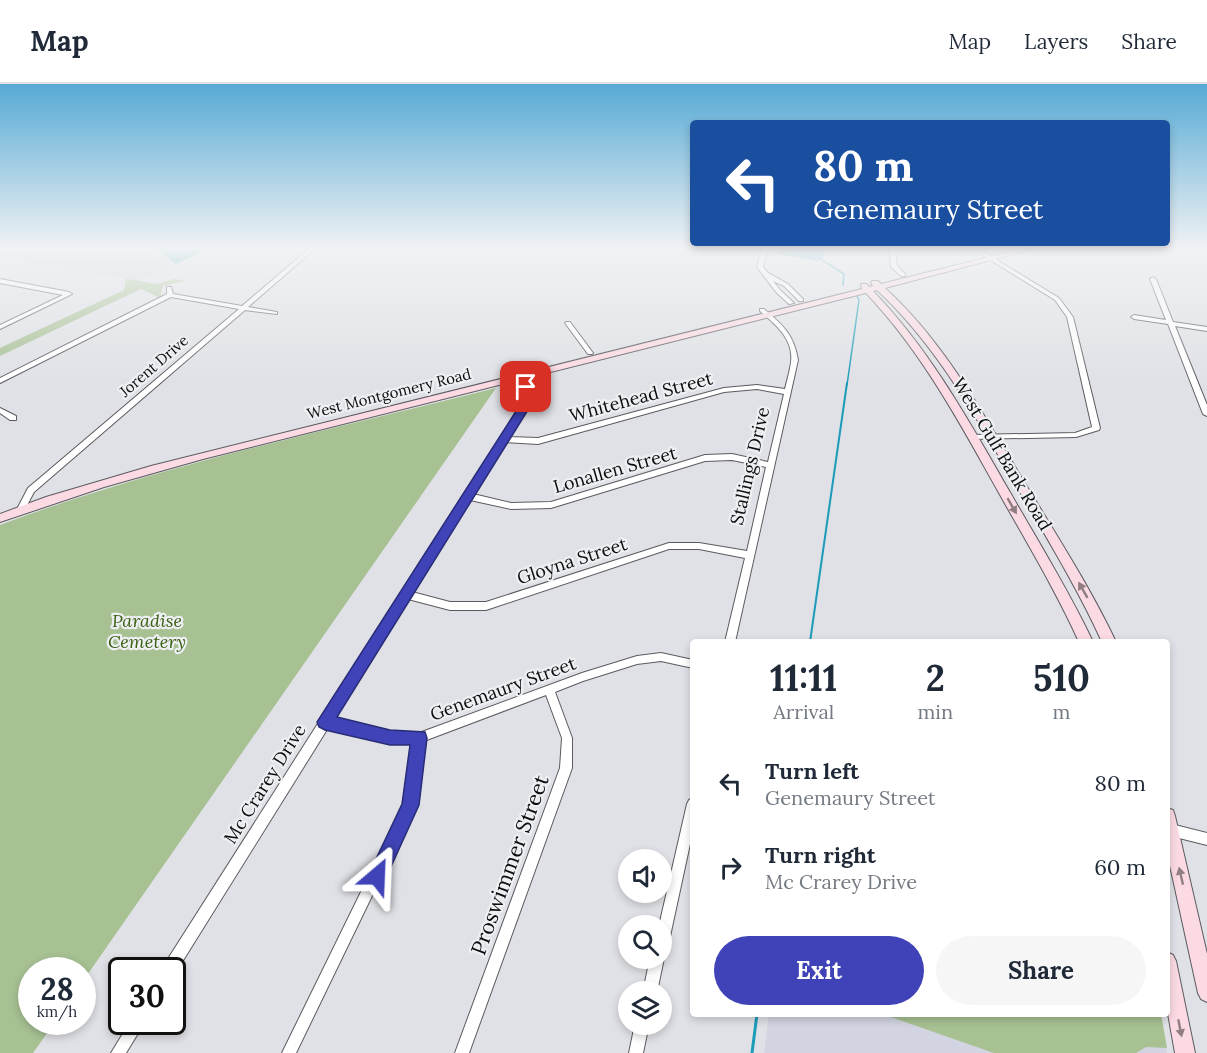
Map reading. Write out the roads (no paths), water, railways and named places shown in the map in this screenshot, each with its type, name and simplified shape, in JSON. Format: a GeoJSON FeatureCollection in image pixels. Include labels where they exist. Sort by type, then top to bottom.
{"type":"FeatureCollection","features":[{"type":"Feature","properties":{"kind":"main road","name":"West Montgomery Road"},"geometry":{"type":"LineString","coordinates":[[0,509],[143,462],[520,374],[590,353],[835,293]]}},
{"type":"Feature","properties":{"kind":"main road","name":"West Montgomery Road"},"geometry":{"type":"LineString","coordinates":[[0,518],[107,481],[191,457],[842,293]]}},
{"type":"Feature","properties":{"kind":"main road","name":"West Gulf Bank Road"},"geometry":{"type":"LineString","coordinates":[[877,293],[921,350],[973,437],[1084,639]]}},
{"type":"Feature","properties":{"kind":"main road","name":"West Gulf Bank Road"},"geometry":{"type":"LineString","coordinates":[[880,293],[918,325],[937,350],[1047,528],[1084,592],[1108,639]]}},
{"type":"Feature","properties":{"kind":"main road"},"geometry":{"type":"LineString","coordinates":[[921,350],[937,350]]}},
{"type":"Feature","properties":{"kind":"main road"},"geometry":{"type":"LineString","coordinates":[[1025,529],[1047,528]]}},
{"type":"Feature","properties":{"kind":"main road"},"geometry":{"type":"LineString","coordinates":[[1170,834],[1207,993]]}},
{"type":"Feature","properties":{"kind":"main road"},"geometry":{"type":"LineString","coordinates":[[1170,976],[1185,1053]]}},
{"type":"Feature","properties":{"kind":"street"},"geometry":{"type":"LineString","coordinates":[[0,327],[69,294],[65,293]]}},
{"type":"Feature","properties":{"kind":"street"},"geometry":{"type":"LineString","coordinates":[[0,381],[168,293]]}},
{"type":"Feature","properties":{"kind":"street"},"geometry":{"type":"LineString","coordinates":[[176,293],[275,313]]}},
{"type":"Feature","properties":{"kind":"street","name":"Jorent Drive"},"geometry":{"type":"LineString","coordinates":[[20,511],[31,490],[260,293]]}},
{"type":"Feature","properties":{"kind":"street"},"geometry":{"type":"LineString","coordinates":[[782,293],[791,303]]}},
{"type":"Feature","properties":{"kind":"street"},"geometry":{"type":"LineString","coordinates":[[794,293],[801,300]]}},
{"type":"Feature","properties":{"kind":"street"},"geometry":{"type":"LineString","coordinates":[[973,437],[1076,435],[1096,428],[1070,317],[1065,307],[1047,293]]}},
{"type":"Feature","properties":{"kind":"street"},"geometry":{"type":"LineString","coordinates":[[1158,293],[1207,414]]}},
{"type":"Feature","properties":{"kind":"street","name":"Stallings Drive"},"geometry":{"type":"LineString","coordinates":[[731,639],[795,360],[793,344],[788,334],[765,312]]}},
{"type":"Feature","properties":{"kind":"street"},"geometry":{"type":"LineString","coordinates":[[1134,317],[1207,329]]}},
{"type":"Feature","properties":{"kind":"street"},"geometry":{"type":"LineString","coordinates":[[568,323],[590,353]]}},
{"type":"Feature","properties":{"kind":"street","name":"Mc Crarey Drive"},"geometry":{"type":"LineString","coordinates":[[178,957],[525,405],[527,394],[520,374]]}},
{"type":"Feature","properties":{"kind":"street","name":"Whitehead Street"},"geometry":{"type":"LineString","coordinates":[[504,439],[538,441],[732,388],[757,387],[787,392]]}},
{"type":"Feature","properties":{"kind":"street"},"geometry":{"type":"LineString","coordinates":[[0,410],[13,418]]}},
{"type":"Feature","properties":{"kind":"street","name":"Lonallen Street"},"geometry":{"type":"LineString","coordinates":[[467,496],[511,506],[551,505],[705,458],[732,457],[771,465]]}},
{"type":"Feature","properties":{"kind":"street","name":"Gloyna Street"},"geometry":{"type":"LineString","coordinates":[[405,594],[450,606],[486,606],[669,546],[699,546],[750,555]]}},
{"type":"Feature","properties":{"kind":"street","name":"Genemaury Street"},"geometry":{"type":"LineString","coordinates":[[325,722],[390,738],[419,738],[549,689],[637,660],[661,657],[690,663]]}},
{"type":"Feature","properties":{"kind":"street","name":"Proswimmer Street"},"geometry":{"type":"LineString","coordinates":[[462,1053],[566,768],[567,738],[549,689]]}},
{"type":"Feature","properties":{"kind":"street"},"geometry":{"type":"LineString","coordinates":[[289,1053],[410,805],[419,738]]}},
{"type":"Feature","properties":{"kind":"street"},"geometry":{"type":"LineString","coordinates":[[668,915],[690,817]]}},
{"type":"Feature","properties":{"kind":"street"},"geometry":{"type":"LineString","coordinates":[[1170,826],[1207,839]]}},
{"type":"Feature","properties":{"kind":"street"},"geometry":{"type":"LineString","coordinates":[[118,1053],[130,1035]]}},
{"type":"Feature","properties":{"kind":"street"},"geometry":{"type":"LineString","coordinates":[[636,1053],[640,1035]]}},
{"type":"Feature","properties":{"kind":"waterway"},"geometry":{"type":"LineString","coordinates":[[847,385],[859,300],[857,296]]}},
{"type":"Feature","properties":{"kind":"waterway"},"geometry":{"type":"LineString","coordinates":[[810,639],[847,383]]}},
{"type":"Feature","properties":{"kind":"waterway"},"geometry":{"type":"LineString","coordinates":[[752,1053],[757,1017]]}},
{"type":"Feature","properties":{"kind":"park label","name":"Paradise Cemetery"},"geometry":{"type":"Point","coordinates":[147,631]}}]}
